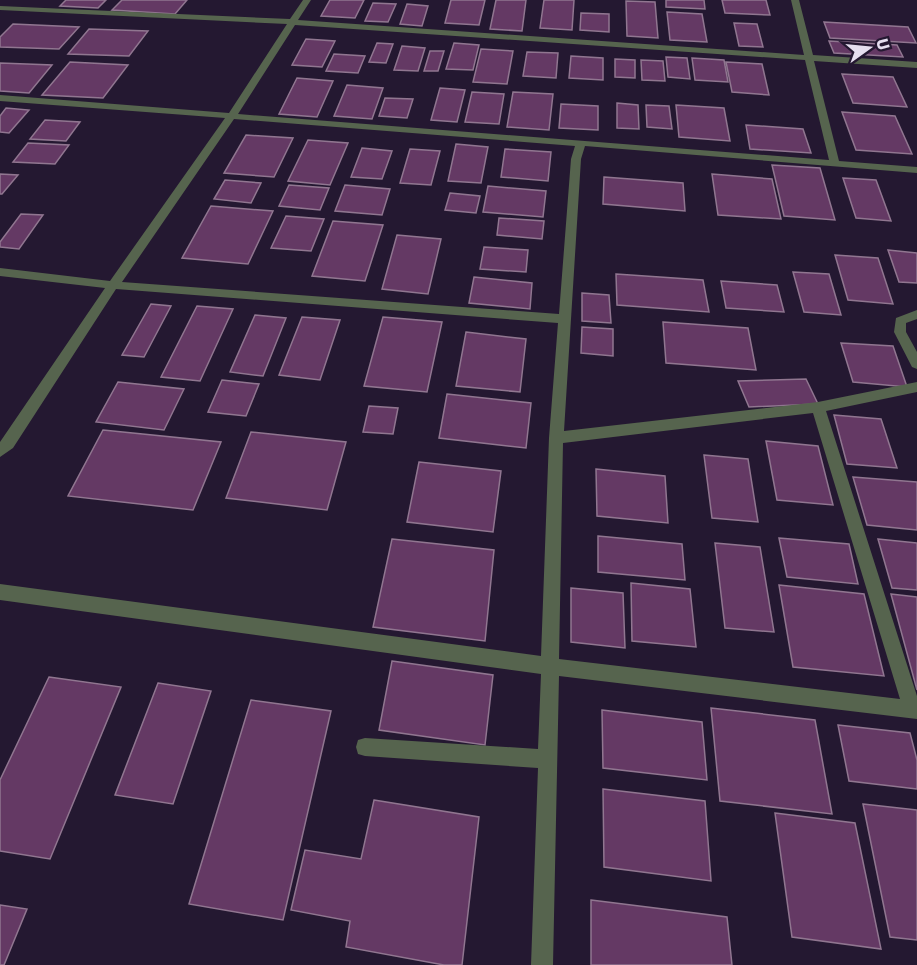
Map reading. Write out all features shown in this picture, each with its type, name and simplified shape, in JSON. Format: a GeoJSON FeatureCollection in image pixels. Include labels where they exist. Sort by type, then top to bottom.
{"type":"FeatureCollection","features":[{"type":"Feature","properties":{"kind":"street"},"geometry":{"type":"LineString","coordinates":[[0,451],[9,444],[113,285],[232,116],[307,0]]}},
{"type":"Feature","properties":{"kind":"street"},"geometry":{"type":"LineString","coordinates":[[795,0],[835,164]]}},
{"type":"Feature","properties":{"kind":"street"},"geometry":{"type":"LineString","coordinates":[[0,8],[293,22],[917,65]]}},
{"type":"Feature","properties":{"kind":"street"},"geometry":{"type":"LineString","coordinates":[[0,98],[917,170]]}},
{"type":"Feature","properties":{"kind":"street"},"geometry":{"type":"LineString","coordinates":[[542,965],[556,438],[576,159],[581,143]]}},
{"type":"Feature","properties":{"kind":"street"},"geometry":{"type":"LineString","coordinates":[[0,272],[113,285],[565,319]]}},
{"type":"Feature","properties":{"kind":"street"},"geometry":{"type":"LineString","coordinates":[[917,314],[900,321],[900,332],[917,364]]}},
{"type":"Feature","properties":{"kind":"street"},"geometry":{"type":"LineString","coordinates":[[556,438],[819,407],[917,387]]}},
{"type":"Feature","properties":{"kind":"street"},"geometry":{"type":"LineString","coordinates":[[0,592],[549,666],[914,709],[819,407]]}},
{"type":"Feature","properties":{"kind":"street"},"geometry":{"type":"LineString","coordinates":[[365,747],[547,759]]}},
{"type":"Feature","properties":{"kind":"building"},"geometry":{"type":"Polygon","coordinates":[[[66,0],[106,0],[98,8],[60,6],[66,0]]]}},
{"type":"Feature","properties":{"kind":"building"},"geometry":{"type":"Polygon","coordinates":[[[122,0],[187,0],[175,14],[112,10],[122,0]]]}},
{"type":"Feature","properties":{"kind":"building"},"geometry":{"type":"Polygon","coordinates":[[[330,0],[364,0],[355,18],[321,16],[330,0]]]}},
{"type":"Feature","properties":{"kind":"building"},"geometry":{"type":"Polygon","coordinates":[[[451,0],[485,0],[479,25],[445,23],[451,0]]]}},
{"type":"Feature","properties":{"kind":"building"},"geometry":{"type":"Polygon","coordinates":[[[496,0],[526,0],[522,31],[490,29],[496,0]]]}},
{"type":"Feature","properties":{"kind":"building"},"geometry":{"type":"Polygon","coordinates":[[[544,0],[574,0],[572,30],[540,28],[544,0]]]}},
{"type":"Feature","properties":{"kind":"building"},"geometry":{"type":"Polygon","coordinates":[[[666,0],[704,0],[705,9],[666,7],[666,0]]]}},
{"type":"Feature","properties":{"kind":"building"},"geometry":{"type":"Polygon","coordinates":[[[722,0],[766,0],[770,15],[725,13],[722,0]]]}},
{"type":"Feature","properties":{"kind":"building"},"geometry":{"type":"Polygon","coordinates":[[[626,1],[655,2],[658,38],[627,36],[626,1]]]}},
{"type":"Feature","properties":{"kind":"building"},"geometry":{"type":"Polygon","coordinates":[[[373,3],[396,4],[388,22],[365,21],[373,3]]]}},
{"type":"Feature","properties":{"kind":"building"},"geometry":{"type":"Polygon","coordinates":[[[407,4],[428,6],[422,26],[400,24],[407,4]]]}},
{"type":"Feature","properties":{"kind":"building"},"geometry":{"type":"Polygon","coordinates":[[[667,12],[702,14],[707,42],[670,40],[667,12]]]}},
{"type":"Feature","properties":{"kind":"building"},"geometry":{"type":"Polygon","coordinates":[[[581,13],[609,14],[609,32],[580,30],[581,13]]]}},
{"type":"Feature","properties":{"kind":"building"},"geometry":{"type":"Polygon","coordinates":[[[824,22],[908,27],[916,43],[830,38],[824,22]]]}},
{"type":"Feature","properties":{"kind":"building"},"geometry":{"type":"Polygon","coordinates":[[[734,23],[757,24],[763,47],[739,46],[734,23]]]}},
{"type":"Feature","properties":{"kind":"building"},"geometry":{"type":"Polygon","coordinates":[[[13,24],[79,27],[59,49],[0,47],[0,37],[13,24]]]}},
{"type":"Feature","properties":{"kind":"building"},"geometry":{"type":"Polygon","coordinates":[[[89,29],[148,31],[129,56],[68,54],[89,29]]]}},
{"type":"Feature","properties":{"kind":"building"},"geometry":{"type":"Polygon","coordinates":[[[306,39],[335,41],[322,67],[292,65],[306,39]]]}},
{"type":"Feature","properties":{"kind":"building"},"geometry":{"type":"Polygon","coordinates":[[[829,41],[897,45],[903,57],[834,53],[829,41]]]}},
{"type":"Feature","properties":{"kind":"building"},"geometry":{"type":"Polygon","coordinates":[[[377,43],[393,44],[386,63],[369,62],[377,43]]]}},
{"type":"Feature","properties":{"kind":"building"},"geometry":{"type":"Polygon","coordinates":[[[454,43],[479,45],[473,70],[446,69],[454,43]]]}},
{"type":"Feature","properties":{"kind":"building"},"geometry":{"type":"Polygon","coordinates":[[[402,46],[425,48],[418,71],[394,70],[402,46]]]}},
{"type":"Feature","properties":{"kind":"building"},"geometry":{"type":"Polygon","coordinates":[[[481,49],[513,51],[507,84],[473,82],[481,49]]]}},
{"type":"Feature","properties":{"kind":"building"},"geometry":{"type":"Polygon","coordinates":[[[430,51],[444,51],[438,71],[424,71],[430,51]]]}},
{"type":"Feature","properties":{"kind":"building"},"geometry":{"type":"Polygon","coordinates":[[[527,52],[558,53],[556,78],[523,76],[527,52]]]}},
{"type":"Feature","properties":{"kind":"building"},"geometry":{"type":"Polygon","coordinates":[[[334,54],[365,56],[358,73],[326,71],[334,54]]]}},
{"type":"Feature","properties":{"kind":"building"},"geometry":{"type":"Polygon","coordinates":[[[571,56],[603,58],[603,80],[569,78],[571,56]]]}},
{"type":"Feature","properties":{"kind":"building"},"geometry":{"type":"Polygon","coordinates":[[[666,57],[687,58],[690,79],[668,77],[666,57]]]}},
{"type":"Feature","properties":{"kind":"building"},"geometry":{"type":"Polygon","coordinates":[[[692,58],[724,60],[728,82],[695,80],[692,58]]]}},
{"type":"Feature","properties":{"kind":"building"},"geometry":{"type":"Polygon","coordinates":[[[615,59],[635,60],[635,78],[615,77],[615,59]]]}},
{"type":"Feature","properties":{"kind":"building"},"geometry":{"type":"Polygon","coordinates":[[[641,60],[663,61],[665,81],[642,80],[641,60]]]}},
{"type":"Feature","properties":{"kind":"building"},"geometry":{"type":"Polygon","coordinates":[[[70,62],[128,65],[103,98],[42,95],[70,62]]]}},
{"type":"Feature","properties":{"kind":"building"},"geometry":{"type":"Polygon","coordinates":[[[726,62],[762,64],[769,95],[732,92],[726,62]]]}},
{"type":"Feature","properties":{"kind":"building"},"geometry":{"type":"Polygon","coordinates":[[[0,63],[52,65],[29,93],[0,91],[0,63]]]}},
{"type":"Feature","properties":{"kind":"building"},"geometry":{"type":"Polygon","coordinates":[[[842,74],[893,77],[907,107],[853,103],[842,74]]]}},
{"type":"Feature","properties":{"kind":"building"},"geometry":{"type":"Polygon","coordinates":[[[297,78],[333,81],[317,117],[279,114],[297,78]]]}},
{"type":"Feature","properties":{"kind":"building"},"geometry":{"type":"Polygon","coordinates":[[[347,85],[383,88],[372,119],[334,116],[347,85]]]}},
{"type":"Feature","properties":{"kind":"building"},"geometry":{"type":"Polygon","coordinates":[[[440,88],[465,90],[457,122],[431,120],[440,88]]]}},
{"type":"Feature","properties":{"kind":"building"},"geometry":{"type":"Polygon","coordinates":[[[472,92],[504,94],[499,124],[465,122],[472,92]]]}},
{"type":"Feature","properties":{"kind":"building"},"geometry":{"type":"Polygon","coordinates":[[[513,92],[553,94],[549,130],[507,127],[513,92]]]}},
{"type":"Feature","properties":{"kind":"building"},"geometry":{"type":"Polygon","coordinates":[[[385,98],[413,99],[407,118],[379,116],[385,98]]]}},
{"type":"Feature","properties":{"kind":"building"},"geometry":{"type":"Polygon","coordinates":[[[617,103],[638,105],[639,129],[617,128],[617,103]]]}},
{"type":"Feature","properties":{"kind":"building"},"geometry":{"type":"Polygon","coordinates":[[[561,104],[598,106],[598,130],[559,128],[561,104]]]}},
{"type":"Feature","properties":{"kind":"building"},"geometry":{"type":"Polygon","coordinates":[[[646,105],[669,106],[672,129],[647,127],[646,105]]]}},
{"type":"Feature","properties":{"kind":"building"},"geometry":{"type":"Polygon","coordinates":[[[676,105],[724,108],[730,141],[679,137],[676,105]]]}},
{"type":"Feature","properties":{"kind":"building"},"geometry":{"type":"Polygon","coordinates":[[[6,108],[29,110],[9,133],[0,132],[0,116],[6,108]]]}},
{"type":"Feature","properties":{"kind":"building"},"geometry":{"type":"Polygon","coordinates":[[[842,112],[895,116],[912,154],[856,150],[842,112]]]}},
{"type":"Feature","properties":{"kind":"building"},"geometry":{"type":"Polygon","coordinates":[[[45,120],[80,122],[66,141],[30,139],[45,120]]]}},
{"type":"Feature","properties":{"kind":"building"},"geometry":{"type":"Polygon","coordinates":[[[746,125],[803,129],[811,153],[750,149],[746,125]]]}},
{"type":"Feature","properties":{"kind":"building"},"geometry":{"type":"Polygon","coordinates":[[[246,135],[293,138],[274,177],[224,173],[246,135]]]}},
{"type":"Feature","properties":{"kind":"building"},"geometry":{"type":"Polygon","coordinates":[[[308,140],[348,143],[330,185],[288,181],[308,140]]]}},
{"type":"Feature","properties":{"kind":"building"},"geometry":{"type":"Polygon","coordinates":[[[28,143],[69,145],[55,164],[13,162],[28,143]]]}},
{"type":"Feature","properties":{"kind":"building"},"geometry":{"type":"Polygon","coordinates":[[[456,144],[488,147],[481,183],[448,181],[456,144]]]}},
{"type":"Feature","properties":{"kind":"building"},"geometry":{"type":"Polygon","coordinates":[[[362,148],[392,151],[382,179],[351,177],[362,148]]]}},
{"type":"Feature","properties":{"kind":"building"},"geometry":{"type":"Polygon","coordinates":[[[410,149],[440,151],[431,185],[400,183],[410,149]]]}},
{"type":"Feature","properties":{"kind":"building"},"geometry":{"type":"Polygon","coordinates":[[[505,149],[551,152],[548,181],[501,177],[505,149]]]}},
{"type":"Feature","properties":{"kind":"building"},"geometry":{"type":"Polygon","coordinates":[[[772,165],[820,168],[835,220],[784,216],[772,165]]]}},
{"type":"Feature","properties":{"kind":"building"},"geometry":{"type":"Polygon","coordinates":[[[0,174],[18,175],[2,194],[0,194],[0,174]]]}},
{"type":"Feature","properties":{"kind":"building"},"geometry":{"type":"Polygon","coordinates":[[[712,174],[772,179],[781,219],[718,215],[712,174]]]}},
{"type":"Feature","properties":{"kind":"building"},"geometry":{"type":"Polygon","coordinates":[[[604,177],[683,183],[685,211],[603,204],[604,177]]]}},
{"type":"Feature","properties":{"kind":"building"},"geometry":{"type":"Polygon","coordinates":[[[843,178],[876,180],[891,221],[856,218],[843,178]]]}},
{"type":"Feature","properties":{"kind":"building"},"geometry":{"type":"Polygon","coordinates":[[[225,180],[261,183],[251,203],[214,199],[225,180]]]}},
{"type":"Feature","properties":{"kind":"building"},"geometry":{"type":"Polygon","coordinates":[[[289,185],[329,188],[320,210],[279,206],[289,185]]]}},
{"type":"Feature","properties":{"kind":"building"},"geometry":{"type":"Polygon","coordinates":[[[345,185],[390,189],[382,215],[335,211],[345,185]]]}},
{"type":"Feature","properties":{"kind":"building"},"geometry":{"type":"Polygon","coordinates":[[[488,186],[546,191],[543,217],[483,212],[488,186]]]}},
{"type":"Feature","properties":{"kind":"building"},"geometry":{"type":"Polygon","coordinates":[[[450,193],[480,196],[476,213],[445,210],[450,193]]]}},
{"type":"Feature","properties":{"kind":"building"},"geometry":{"type":"Polygon","coordinates":[[[211,206],[273,211],[248,264],[182,258],[211,206]]]}},
{"type":"Feature","properties":{"kind":"building"},"geometry":{"type":"Polygon","coordinates":[[[21,214],[43,215],[19,249],[0,247],[0,242],[21,214]]]}},
{"type":"Feature","properties":{"kind":"building"},"geometry":{"type":"Polygon","coordinates":[[[286,216],[324,219],[311,251],[271,248],[286,216]]]}},
{"type":"Feature","properties":{"kind":"building"},"geometry":{"type":"Polygon","coordinates":[[[499,218],[544,221],[542,239],[497,235],[499,218]]]}},
{"type":"Feature","properties":{"kind":"building"},"geometry":{"type":"Polygon","coordinates":[[[333,221],[383,225],[365,281],[312,276],[333,221]]]}},
{"type":"Feature","properties":{"kind":"building"},"geometry":{"type":"Polygon","coordinates":[[[397,235],[441,239],[428,294],[382,289],[397,235]]]}},
{"type":"Feature","properties":{"kind":"building"},"geometry":{"type":"Polygon","coordinates":[[[484,247],[528,250],[526,272],[480,269],[484,247]]]}},
{"type":"Feature","properties":{"kind":"building"},"geometry":{"type":"Polygon","coordinates":[[[888,250],[917,253],[917,283],[899,282],[888,250]]]}},
{"type":"Feature","properties":{"kind":"building"},"geometry":{"type":"Polygon","coordinates":[[[835,255],[878,258],[893,304],[848,300],[835,255]]]}},
{"type":"Feature","properties":{"kind":"building"},"geometry":{"type":"Polygon","coordinates":[[[793,272],[829,274],[841,315],[804,312],[793,272]]]}},
{"type":"Feature","properties":{"kind":"building"},"geometry":{"type":"Polygon","coordinates":[[[616,274],[703,280],[709,312],[617,305],[616,274]]]}},
{"type":"Feature","properties":{"kind":"building"},"geometry":{"type":"Polygon","coordinates":[[[474,277],[532,283],[530,309],[469,303],[474,277]]]}},
{"type":"Feature","properties":{"kind":"building"},"geometry":{"type":"Polygon","coordinates":[[[721,281],[777,285],[784,312],[726,308],[721,281]]]}},
{"type":"Feature","properties":{"kind":"building"},"geometry":{"type":"Polygon","coordinates":[[[582,293],[609,295],[611,323],[582,321],[582,293]]]}},
{"type":"Feature","properties":{"kind":"building"},"geometry":{"type":"Polygon","coordinates":[[[151,304],[171,306],[144,357],[122,355],[151,304]]]}},
{"type":"Feature","properties":{"kind":"building"},"geometry":{"type":"Polygon","coordinates":[[[197,306],[233,309],[200,381],[161,377],[197,306]]]}},
{"type":"Feature","properties":{"kind":"building"},"geometry":{"type":"Polygon","coordinates":[[[255,315],[286,318],[263,376],[230,372],[255,315]]]}},
{"type":"Feature","properties":{"kind":"building"},"geometry":{"type":"Polygon","coordinates":[[[302,317],[340,320],[320,380],[279,375],[302,317]]]}},
{"type":"Feature","properties":{"kind":"building"},"geometry":{"type":"Polygon","coordinates":[[[383,317],[442,322],[427,392],[364,386],[383,317]]]}},
{"type":"Feature","properties":{"kind":"building"},"geometry":{"type":"Polygon","coordinates":[[[663,322],[748,328],[756,370],[666,363],[663,322]]]}},
{"type":"Feature","properties":{"kind":"building"},"geometry":{"type":"Polygon","coordinates":[[[582,327],[613,329],[613,356],[581,353],[582,327]]]}},
{"type":"Feature","properties":{"kind":"building"},"geometry":{"type":"Polygon","coordinates":[[[466,332],[526,339],[520,392],[456,386],[466,332]]]}},
{"type":"Feature","properties":{"kind":"building"},"geometry":{"type":"Polygon","coordinates":[[[841,343],[893,346],[907,387],[853,382],[841,343]]]}},
{"type":"Feature","properties":{"kind":"building"},"geometry":{"type":"Polygon","coordinates":[[[806,379],[818,404],[749,407],[738,381],[806,379]]]}},
{"type":"Feature","properties":{"kind":"building"},"geometry":{"type":"Polygon","coordinates":[[[222,380],[259,384],[246,416],[208,412],[222,380]]]}},
{"type":"Feature","properties":{"kind":"building"},"geometry":{"type":"Polygon","coordinates":[[[118,382],[184,389],[164,430],[96,422],[118,382]]]}},
{"type":"Feature","properties":{"kind":"building"},"geometry":{"type":"Polygon","coordinates":[[[447,394],[531,403],[526,448],[439,438],[447,394]]]}},
{"type":"Feature","properties":{"kind":"building"},"geometry":{"type":"Polygon","coordinates":[[[369,406],[398,408],[393,434],[363,432],[369,406]]]}},
{"type":"Feature","properties":{"kind":"building"},"geometry":{"type":"Polygon","coordinates":[[[834,415],[881,419],[897,468],[847,464],[834,415]]]}},
{"type":"Feature","properties":{"kind":"building"},"geometry":{"type":"Polygon","coordinates":[[[103,430],[221,442],[193,510],[68,496],[103,430]]]}},
{"type":"Feature","properties":{"kind":"building"},"geometry":{"type":"Polygon","coordinates":[[[251,432],[346,442],[327,510],[226,498],[251,432]]]}},
{"type":"Feature","properties":{"kind":"building"},"geometry":{"type":"Polygon","coordinates":[[[766,441],[818,446],[833,505],[777,500],[766,441]]]}},
{"type":"Feature","properties":{"kind":"building"},"geometry":{"type":"Polygon","coordinates":[[[704,455],[748,459],[758,522],[712,518],[704,455]]]}},
{"type":"Feature","properties":{"kind":"building"},"geometry":{"type":"Polygon","coordinates":[[[419,462],[501,471],[493,532],[407,522],[419,462]]]}},
{"type":"Feature","properties":{"kind":"building"},"geometry":{"type":"Polygon","coordinates":[[[596,469],[665,476],[668,523],[597,516],[596,469]]]}},
{"type":"Feature","properties":{"kind":"building"},"geometry":{"type":"Polygon","coordinates":[[[853,477],[917,482],[917,530],[867,525],[853,477]]]}},
{"type":"Feature","properties":{"kind":"building"},"geometry":{"type":"Polygon","coordinates":[[[598,536],[682,544],[685,580],[598,572],[598,536]]]}},
{"type":"Feature","properties":{"kind":"building"},"geometry":{"type":"Polygon","coordinates":[[[779,538],[849,544],[858,584],[787,577],[779,538]]]}},
{"type":"Feature","properties":{"kind":"building"},"geometry":{"type":"Polygon","coordinates":[[[392,539],[494,550],[485,641],[373,627],[392,539]]]}},
{"type":"Feature","properties":{"kind":"building"},"geometry":{"type":"Polygon","coordinates":[[[878,539],[917,543],[917,590],[892,588],[878,539]]]}},
{"type":"Feature","properties":{"kind":"building"},"geometry":{"type":"Polygon","coordinates":[[[715,543],[760,547],[774,632],[725,628],[715,543]]]}},
{"type":"Feature","properties":{"kind":"building"},"geometry":{"type":"Polygon","coordinates":[[[631,583],[690,589],[696,647],[632,641],[631,583]]]}},
{"type":"Feature","properties":{"kind":"building"},"geometry":{"type":"Polygon","coordinates":[[[779,585],[864,594],[884,676],[793,667],[779,585]]]}},
{"type":"Feature","properties":{"kind":"building"},"geometry":{"type":"Polygon","coordinates":[[[571,588],[623,593],[625,648],[571,642],[571,588]]]}},
{"type":"Feature","properties":{"kind":"building"},"geometry":{"type":"Polygon","coordinates":[[[891,594],[917,597],[917,690],[891,594]]]}},
{"type":"Feature","properties":{"kind":"building"},"geometry":{"type":"Polygon","coordinates":[[[392,661],[493,675],[485,745],[379,730],[392,661]]]}},
{"type":"Feature","properties":{"kind":"building"},"geometry":{"type":"Polygon","coordinates":[[[49,677],[121,687],[50,859],[0,851],[0,780],[49,677]]]}},
{"type":"Feature","properties":{"kind":"building"},"geometry":{"type":"Polygon","coordinates":[[[158,683],[211,691],[173,804],[115,795],[158,683]]]}},
{"type":"Feature","properties":{"kind":"building"},"geometry":{"type":"Polygon","coordinates":[[[251,700],[331,711],[283,920],[189,904],[251,700]]]}},
{"type":"Feature","properties":{"kind":"building"},"geometry":{"type":"Polygon","coordinates":[[[711,708],[815,720],[832,814],[720,801],[711,708]]]}},
{"type":"Feature","properties":{"kind":"building"},"geometry":{"type":"Polygon","coordinates":[[[602,710],[702,722],[707,780],[603,768],[602,710]]]}},
{"type":"Feature","properties":{"kind":"building"},"geometry":{"type":"Polygon","coordinates":[[[838,725],[910,733],[917,760],[917,789],[849,781],[838,725]]]}},
{"type":"Feature","properties":{"kind":"building"},"geometry":{"type":"Polygon","coordinates":[[[603,789],[705,801],[711,881],[604,867],[603,789]]]}},
{"type":"Feature","properties":{"kind":"building"},"geometry":{"type":"Polygon","coordinates":[[[374,800],[479,817],[462,965],[444,965],[346,947],[350,921],[291,910],[305,850],[361,859],[374,800]]]}},
{"type":"Feature","properties":{"kind":"building"},"geometry":{"type":"Polygon","coordinates":[[[863,804],[917,810],[917,940],[890,937],[863,804]]]}},
{"type":"Feature","properties":{"kind":"building"},"geometry":{"type":"Polygon","coordinates":[[[775,813],[855,823],[881,949],[792,937],[775,813]]]}},
{"type":"Feature","properties":{"kind":"building"},"geometry":{"type":"Polygon","coordinates":[[[591,900],[727,917],[732,965],[591,965],[591,900]]]}},
{"type":"Feature","properties":{"kind":"building"},"geometry":{"type":"Polygon","coordinates":[[[0,905],[27,909],[4,965],[0,965],[0,905]]]}}]}
